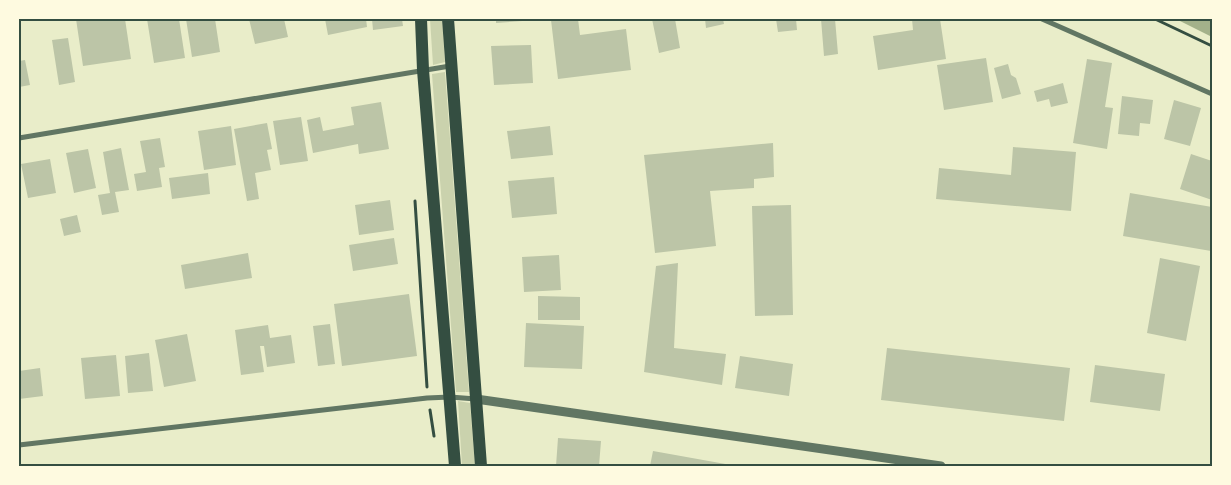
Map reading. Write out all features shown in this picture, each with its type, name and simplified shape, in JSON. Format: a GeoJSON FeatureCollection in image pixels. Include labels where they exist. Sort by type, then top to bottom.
{"type":"FeatureCollection","features":[{"type":"Feature","properties":{"kind":"main road"},"geometry":{"type":"LineString","coordinates":[[421,19],[423,70],[455,466]]}},
{"type":"Feature","properties":{"kind":"main road"},"geometry":{"type":"LineString","coordinates":[[448,19],[481,466]]}},
{"type":"Feature","properties":{"kind":"street"},"geometry":{"type":"LineString","coordinates":[[1042,19],[1212,94]]}},
{"type":"Feature","properties":{"kind":"street"},"geometry":{"type":"LineString","coordinates":[[19,138],[451,66]]}},
{"type":"Feature","properties":{"kind":"street"},"geometry":{"type":"LineString","coordinates":[[19,445],[450,396],[941,466]]}},
{"type":"Feature","properties":{"kind":"path"},"geometry":{"type":"LineString","coordinates":[[1155,19],[1212,46]]}},
{"type":"Feature","properties":{"kind":"path"},"geometry":{"type":"LineString","coordinates":[[414,191],[427,398],[434,437]]}},
{"type":"Feature","properties":{"kind":"shaded area"},"geometry":{"type":"Polygon","coordinates":[[[430,19],[442,19],[445,62],[433,65],[430,19]]]}},
{"type":"Feature","properties":{"kind":"shaded area"},"geometry":{"type":"Polygon","coordinates":[[[1176,19],[1212,19],[1212,37],[1176,19]]]}},
{"type":"Feature","properties":{"kind":"shaded area"},"geometry":{"type":"Polygon","coordinates":[[[445,72],[469,392],[456,392],[432,74],[445,72]]]}},
{"type":"Feature","properties":{"kind":"shaded area"},"geometry":{"type":"Polygon","coordinates":[[[458,401],[470,403],[475,466],[462,466],[458,401]]]}},
{"type":"Feature","properties":{"kind":"building"},"geometry":{"type":"Polygon","coordinates":[[[76,19],[125,19],[131,59],[83,66],[76,19]]]}},
{"type":"Feature","properties":{"kind":"building"},"geometry":{"type":"Polygon","coordinates":[[[147,19],[179,19],[185,58],[154,63],[147,19]]]}},
{"type":"Feature","properties":{"kind":"building"},"geometry":{"type":"Polygon","coordinates":[[[186,19],[215,19],[220,52],[192,57],[186,19]]]}},
{"type":"Feature","properties":{"kind":"building"},"geometry":{"type":"Polygon","coordinates":[[[249,19],[284,19],[288,37],[255,44],[249,19]]]}},
{"type":"Feature","properties":{"kind":"building"},"geometry":{"type":"Polygon","coordinates":[[[325,19],[366,19],[367,27],[328,35],[325,19]]]}},
{"type":"Feature","properties":{"kind":"building"},"geometry":{"type":"Polygon","coordinates":[[[372,19],[402,19],[403,26],[373,30],[372,19]]]}},
{"type":"Feature","properties":{"kind":"building"},"geometry":{"type":"Polygon","coordinates":[[[496,19],[536,19],[536,20],[496,23],[496,19]]]}},
{"type":"Feature","properties":{"kind":"building"},"geometry":{"type":"Polygon","coordinates":[[[578,19],[580,35],[626,29],[631,70],[558,79],[551,20],[578,19]]]}},
{"type":"Feature","properties":{"kind":"building"},"geometry":{"type":"Polygon","coordinates":[[[652,19],[675,19],[680,48],[659,53],[652,19]]]}},
{"type":"Feature","properties":{"kind":"building"},"geometry":{"type":"Polygon","coordinates":[[[705,19],[723,19],[724,24],[706,28],[705,19]]]}},
{"type":"Feature","properties":{"kind":"building"},"geometry":{"type":"Polygon","coordinates":[[[776,19],[796,19],[797,30],[778,32],[776,19]]]}},
{"type":"Feature","properties":{"kind":"building"},"geometry":{"type":"Polygon","coordinates":[[[821,19],[835,19],[838,54],[824,56],[821,19]]]}},
{"type":"Feature","properties":{"kind":"building"},"geometry":{"type":"Polygon","coordinates":[[[912,19],[940,19],[946,59],[878,70],[873,36],[913,30],[912,19]]]}},
{"type":"Feature","properties":{"kind":"building"},"geometry":{"type":"Polygon","coordinates":[[[68,38],[75,82],[59,85],[52,40],[68,38]]]}},
{"type":"Feature","properties":{"kind":"building"},"geometry":{"type":"Polygon","coordinates":[[[531,45],[533,83],[494,85],[491,46],[531,45]]]}},
{"type":"Feature","properties":{"kind":"building"},"geometry":{"type":"Polygon","coordinates":[[[986,58],[993,102],[944,110],[937,65],[986,58]]]}},
{"type":"Feature","properties":{"kind":"building"},"geometry":{"type":"Polygon","coordinates":[[[1087,59],[1112,63],[1105,107],[1113,108],[1107,149],[1073,143],[1087,59]]]}},
{"type":"Feature","properties":{"kind":"building"},"geometry":{"type":"Polygon","coordinates":[[[25,60],[30,85],[19,87],[19,61],[25,60]]]}},
{"type":"Feature","properties":{"kind":"building"},"geometry":{"type":"Polygon","coordinates":[[[1008,64],[1011,75],[1016,78],[1021,94],[1002,99],[994,68],[1008,64]]]}},
{"type":"Feature","properties":{"kind":"building"},"geometry":{"type":"Polygon","coordinates":[[[1063,83],[1068,103],[1051,107],[1049,99],[1037,102],[1034,91],[1063,83]]]}},
{"type":"Feature","properties":{"kind":"building"},"geometry":{"type":"Polygon","coordinates":[[[1122,96],[1153,100],[1150,124],[1140,123],[1139,136],[1118,134],[1122,96]]]}},
{"type":"Feature","properties":{"kind":"building"},"geometry":{"type":"Polygon","coordinates":[[[1174,100],[1201,108],[1190,146],[1164,139],[1174,100]]]}},
{"type":"Feature","properties":{"kind":"building"},"geometry":{"type":"Polygon","coordinates":[[[381,102],[389,149],[359,154],[358,144],[313,153],[307,120],[320,117],[323,131],[354,125],[351,107],[381,102]]]}},
{"type":"Feature","properties":{"kind":"building"},"geometry":{"type":"Polygon","coordinates":[[[301,117],[308,161],[280,165],[273,121],[301,117]]]}},
{"type":"Feature","properties":{"kind":"building"},"geometry":{"type":"Polygon","coordinates":[[[267,123],[272,149],[267,150],[271,170],[255,173],[259,199],[247,201],[234,129],[267,123]]]}},
{"type":"Feature","properties":{"kind":"building"},"geometry":{"type":"Polygon","coordinates":[[[231,126],[236,165],[204,170],[198,131],[231,126]]]}},
{"type":"Feature","properties":{"kind":"building"},"geometry":{"type":"Polygon","coordinates":[[[550,126],[553,155],[511,159],[507,131],[550,126]]]}},
{"type":"Feature","properties":{"kind":"building"},"geometry":{"type":"Polygon","coordinates":[[[160,138],[165,167],[159,168],[162,187],[137,191],[134,174],[146,172],[140,141],[160,138]]]}},
{"type":"Feature","properties":{"kind":"building"},"geometry":{"type":"Polygon","coordinates":[[[773,143],[774,177],[754,179],[754,188],[710,191],[716,246],[655,253],[644,155],[773,143]]]}},
{"type":"Feature","properties":{"kind":"building"},"geometry":{"type":"Polygon","coordinates":[[[1013,147],[1076,152],[1071,211],[936,199],[939,168],[1011,175],[1013,147]]]}},
{"type":"Feature","properties":{"kind":"building"},"geometry":{"type":"Polygon","coordinates":[[[121,148],[129,190],[115,192],[119,212],[102,215],[98,195],[110,193],[103,152],[121,148]]]}},
{"type":"Feature","properties":{"kind":"building"},"geometry":{"type":"Polygon","coordinates":[[[88,149],[96,188],[74,193],[66,153],[88,149]]]}},
{"type":"Feature","properties":{"kind":"building"},"geometry":{"type":"Polygon","coordinates":[[[1191,154],[1212,161],[1212,200],[1180,189],[1191,154]]]}},
{"type":"Feature","properties":{"kind":"building"},"geometry":{"type":"Polygon","coordinates":[[[50,159],[56,193],[28,198],[21,164],[50,159]]]}},
{"type":"Feature","properties":{"kind":"building"},"geometry":{"type":"Polygon","coordinates":[[[208,173],[210,194],[172,199],[169,178],[208,173]]]}},
{"type":"Feature","properties":{"kind":"building"},"geometry":{"type":"Polygon","coordinates":[[[554,177],[557,214],[512,218],[508,181],[554,177]]]}},
{"type":"Feature","properties":{"kind":"building"},"geometry":{"type":"Polygon","coordinates":[[[1130,193],[1212,207],[1211,251],[1123,236],[1130,193]]]}},
{"type":"Feature","properties":{"kind":"building"},"geometry":{"type":"Polygon","coordinates":[[[390,200],[394,230],[359,235],[355,205],[390,200]]]}},
{"type":"Feature","properties":{"kind":"building"},"geometry":{"type":"Polygon","coordinates":[[[791,205],[793,315],[755,316],[752,206],[791,205]]]}},
{"type":"Feature","properties":{"kind":"building"},"geometry":{"type":"Polygon","coordinates":[[[77,215],[81,232],[64,236],[60,219],[77,215]]]}},
{"type":"Feature","properties":{"kind":"building"},"geometry":{"type":"Polygon","coordinates":[[[394,238],[398,264],[353,271],[349,245],[394,238]]]}},
{"type":"Feature","properties":{"kind":"building"},"geometry":{"type":"Polygon","coordinates":[[[248,253],[252,278],[185,289],[181,265],[248,253]]]}},
{"type":"Feature","properties":{"kind":"building"},"geometry":{"type":"Polygon","coordinates":[[[559,255],[561,290],[524,292],[522,257],[559,255]]]}},
{"type":"Feature","properties":{"kind":"building"},"geometry":{"type":"Polygon","coordinates":[[[1160,258],[1200,266],[1186,341],[1147,333],[1160,258]]]}},
{"type":"Feature","properties":{"kind":"building"},"geometry":{"type":"Polygon","coordinates":[[[678,263],[674,348],[726,354],[722,385],[644,372],[656,266],[678,263]]]}},
{"type":"Feature","properties":{"kind":"building"},"geometry":{"type":"Polygon","coordinates":[[[409,294],[417,356],[342,366],[334,304],[409,294]]]}},
{"type":"Feature","properties":{"kind":"building"},"geometry":{"type":"Polygon","coordinates":[[[538,296],[580,297],[580,320],[538,320],[538,296]]]}},
{"type":"Feature","properties":{"kind":"building"},"geometry":{"type":"Polygon","coordinates":[[[526,323],[584,326],[582,369],[524,367],[526,323]]]}},
{"type":"Feature","properties":{"kind":"building"},"geometry":{"type":"Polygon","coordinates":[[[330,324],[335,364],[318,366],[313,326],[330,324]]]}},
{"type":"Feature","properties":{"kind":"building"},"geometry":{"type":"Polygon","coordinates":[[[268,325],[270,338],[291,335],[295,363],[267,367],[264,346],[260,346],[264,372],[241,375],[235,330],[268,325]]]}},
{"type":"Feature","properties":{"kind":"building"},"geometry":{"type":"Polygon","coordinates":[[[187,334],[196,381],[164,387],[155,340],[187,334]]]}},
{"type":"Feature","properties":{"kind":"building"},"geometry":{"type":"Polygon","coordinates":[[[887,348],[1070,368],[1064,421],[881,400],[887,348]]]}},
{"type":"Feature","properties":{"kind":"building"},"geometry":{"type":"Polygon","coordinates":[[[149,353],[153,391],[128,393],[125,356],[149,353]]]}},
{"type":"Feature","properties":{"kind":"building"},"geometry":{"type":"Polygon","coordinates":[[[116,355],[120,396],[85,399],[81,358],[116,355]]]}},
{"type":"Feature","properties":{"kind":"building"},"geometry":{"type":"Polygon","coordinates":[[[740,356],[793,364],[789,396],[735,388],[740,356]]]}},
{"type":"Feature","properties":{"kind":"building"},"geometry":{"type":"Polygon","coordinates":[[[1095,365],[1165,374],[1160,411],[1090,402],[1095,365]]]}},
{"type":"Feature","properties":{"kind":"building"},"geometry":{"type":"Polygon","coordinates":[[[40,368],[43,396],[19,399],[19,371],[40,368]]]}},
{"type":"Feature","properties":{"kind":"building"},"geometry":{"type":"Polygon","coordinates":[[[558,438],[601,441],[599,466],[556,466],[558,438]]]}},
{"type":"Feature","properties":{"kind":"building"},"geometry":{"type":"Polygon","coordinates":[[[653,451],[731,465],[731,466],[650,466],[653,451]]]}}]}
